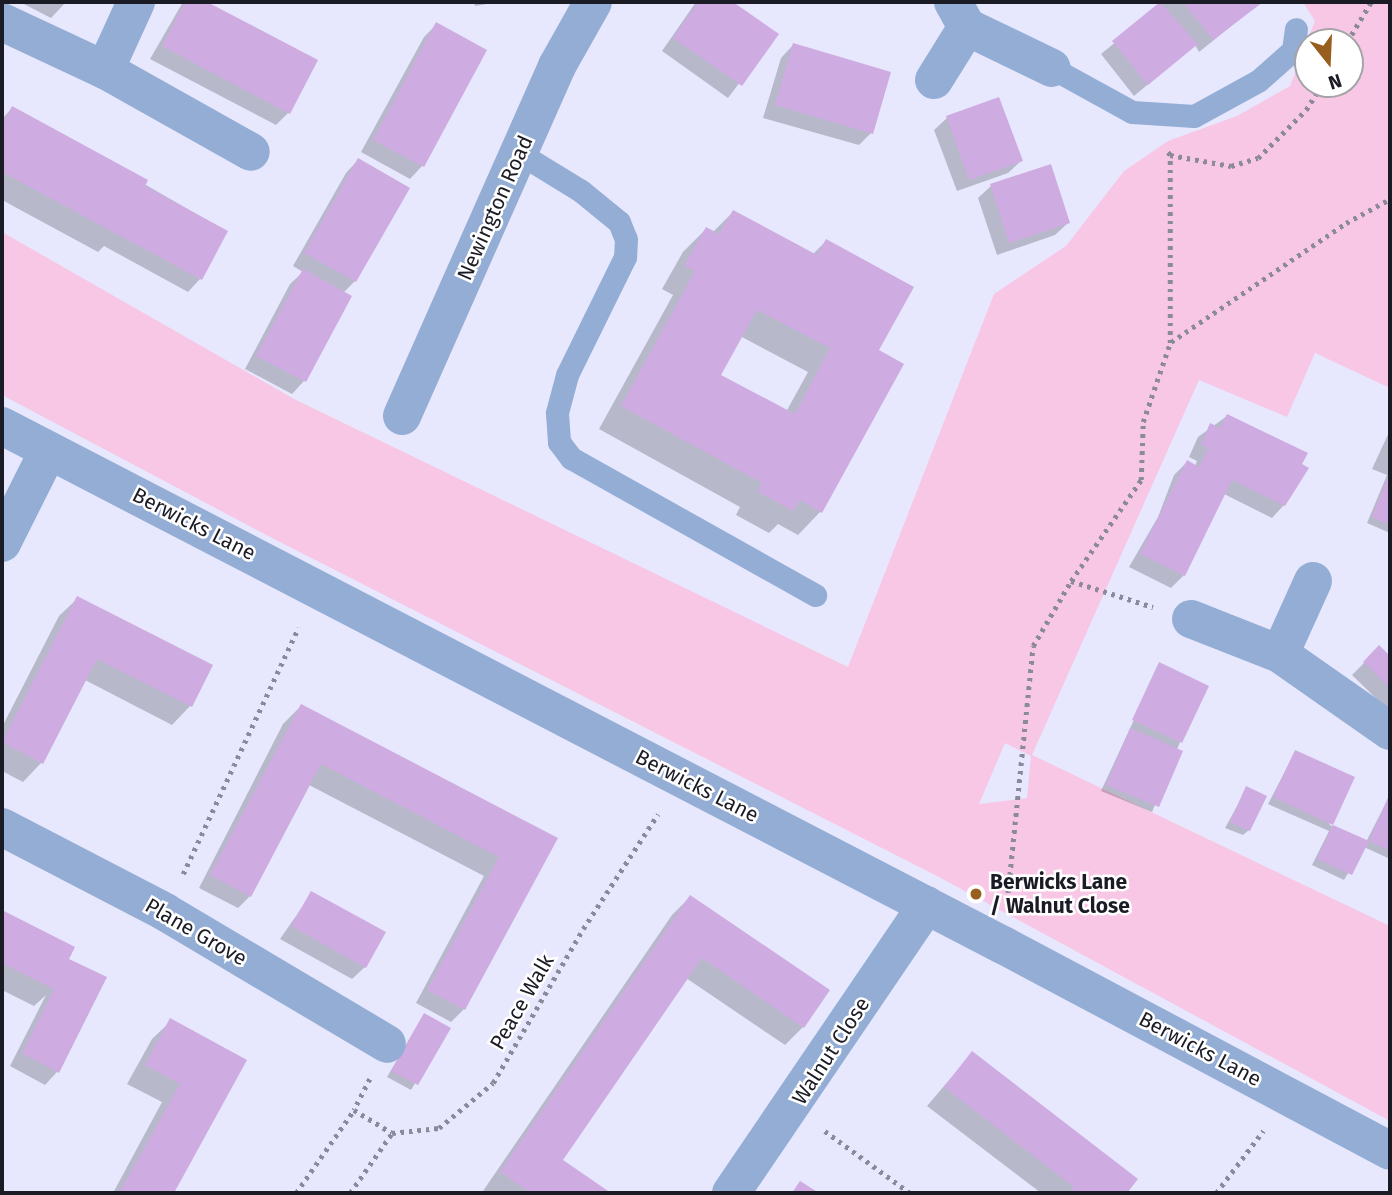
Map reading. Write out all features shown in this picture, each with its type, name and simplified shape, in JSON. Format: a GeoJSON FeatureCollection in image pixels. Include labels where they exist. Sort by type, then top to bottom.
{"type":"FeatureCollection","features":[{"type":"Feature","properties":{"kind":"street"},"geometry":{"type":"LineString","coordinates":[[105,70],[136,2]]}},
{"type":"Feature","properties":{"kind":"street","name":"Newington Road"},"geometry":{"type":"LineString","coordinates":[[401,416],[557,66],[593,2]]}},
{"type":"Feature","properties":{"kind":"street"},"geometry":{"type":"LineString","coordinates":[[934,80],[960,14],[1052,68]]}},
{"type":"Feature","properties":{"kind":"street"},"geometry":{"type":"LineString","coordinates":[[2,22],[105,70],[251,152]]}},
{"type":"Feature","properties":{"kind":"street","name":"Berwicks Lane"},"geometry":{"type":"LineString","coordinates":[[2,426],[927,905],[1390,1152]]}},
{"type":"Feature","properties":{"kind":"street"},"geometry":{"type":"LineString","coordinates":[[2,542],[48,451]]}},
{"type":"Feature","properties":{"kind":"street"},"geometry":{"type":"LineString","coordinates":[[1280,654],[1313,581]]}},
{"type":"Feature","properties":{"kind":"street"},"geometry":{"type":"LineString","coordinates":[[1191,620],[1280,654],[1390,731]]}},
{"type":"Feature","properties":{"kind":"street","name":"Plane Grove"},"geometry":{"type":"LineString","coordinates":[[2,827],[165,912],[387,1044]]}},
{"type":"Feature","properties":{"kind":"street","name":"Walnut Close"},"geometry":{"type":"LineString","coordinates":[[731,1193],[793,1108],[927,905]]}},
{"type":"Feature","properties":{"kind":"lane"},"geometry":{"type":"LineString","coordinates":[[1052,68],[1132,112],[1194,116],[1258,82],[1293,50],[1294,43]]}},
{"type":"Feature","properties":{"kind":"lane"},"geometry":{"type":"LineString","coordinates":[[519,153],[581,191],[619,222],[626,239],[625,257],[567,375],[557,413],[559,442],[571,458],[815,595]]}},
{"type":"Feature","properties":{"kind":"path"},"geometry":{"type":"LineString","coordinates":[[1355,28],[1371,2]]}},
{"type":"Feature","properties":{"kind":"path"},"geometry":{"type":"LineString","coordinates":[[1132,112],[1170,155],[1231,166],[1258,158],[1306,110],[1313,98]]}},
{"type":"Feature","properties":{"kind":"path"},"geometry":{"type":"LineString","coordinates":[[1003,945],[1018,763],[1033,646],[1071,581],[1141,480],[1143,422],[1170,343],[1170,155]]}},
{"type":"Feature","properties":{"kind":"path"},"geometry":{"type":"LineString","coordinates":[[1170,343],[1346,223],[1390,200]]}},
{"type":"Feature","properties":{"kind":"path"},"geometry":{"type":"LineString","coordinates":[[1071,581],[1191,620]]}},
{"type":"Feature","properties":{"kind":"path"},"geometry":{"type":"LineString","coordinates":[[165,912],[316,588]]}},
{"type":"Feature","properties":{"kind":"path","name":"Peace Walk"},"geometry":{"type":"LineString","coordinates":[[392,1133],[439,1128],[493,1083],[583,929],[682,779]]}},
{"type":"Feature","properties":{"kind":"path"},"geometry":{"type":"LineString","coordinates":[[296,1193],[354,1110],[387,1044]]}},
{"type":"Feature","properties":{"kind":"path"},"geometry":{"type":"LineString","coordinates":[[1216,1193],[1289,1097]]}},
{"type":"Feature","properties":{"kind":"path"},"geometry":{"type":"LineString","coordinates":[[793,1108],[910,1193]]}},
{"type":"Feature","properties":{"kind":"path"},"geometry":{"type":"LineString","coordinates":[[350,1193],[392,1133],[354,1110]]}},
{"type":"Feature","properties":{"kind":"shaded area"},"geometry":{"type":"Polygon","coordinates":[[[1303,2],[1390,2],[1390,388],[1315,353],[1287,417],[1199,380],[1032,755],[1390,926],[1390,1121],[935,875],[274,539],[2,395],[2,232],[294,399],[848,667],[994,294],[1066,246],[1124,171],[1168,141],[1237,116],[1290,86],[1294,76],[1294,98],[1364,98],[1364,28],[1312,28],[1315,21],[1303,2]],[[1005,743],[979,804],[1027,798],[1031,756],[1005,743]]]}},
{"type":"Feature","properties":{"kind":"building"},"geometry":{"type":"Polygon","coordinates":[[[185,2],[207,2],[318,60],[290,114],[162,46],[185,2]]]}},
{"type":"Feature","properties":{"kind":"building"},"geometry":{"type":"Polygon","coordinates":[[[698,2],[733,2],[779,34],[742,86],[673,38],[698,2]]]}},
{"type":"Feature","properties":{"kind":"building"},"geometry":{"type":"Polygon","coordinates":[[[1160,2],[1198,44],[1148,85],[1112,41],[1160,2]]]}},
{"type":"Feature","properties":{"kind":"building"},"geometry":{"type":"Polygon","coordinates":[[[1183,2],[1263,2],[1213,40],[1183,2]]]}},
{"type":"Feature","properties":{"kind":"building"},"geometry":{"type":"Polygon","coordinates":[[[436,22],[487,50],[424,167],[373,140],[436,22]]]}},
{"type":"Feature","properties":{"kind":"building"},"geometry":{"type":"Polygon","coordinates":[[[793,43],[891,72],[873,134],[775,105],[793,43]]]}},
{"type":"Feature","properties":{"kind":"building"},"geometry":{"type":"Polygon","coordinates":[[[999,97],[1023,161],[969,180],[946,116],[999,97]]]}},
{"type":"Feature","properties":{"kind":"building"},"geometry":{"type":"Polygon","coordinates":[[[12,106],[148,180],[145,186],[228,231],[202,280],[2,172],[2,125],[12,106]]]}},
{"type":"Feature","properties":{"kind":"building"},"geometry":{"type":"Polygon","coordinates":[[[358,158],[410,188],[356,282],[304,253],[358,158]]]}},
{"type":"Feature","properties":{"kind":"building"},"geometry":{"type":"Polygon","coordinates":[[[1051,164],[1070,223],[1009,243],[990,184],[1051,164]]]}},
{"type":"Feature","properties":{"kind":"building"},"geometry":{"type":"Polygon","coordinates":[[[733,210],[817,255],[826,239],[914,287],[879,350],[904,364],[822,513],[800,500],[793,511],[758,492],[762,483],[621,406],[695,271],[684,266],[706,227],[719,234],[733,210]],[[757,310],[721,375],[795,414],[830,348],[757,310]]]}},
{"type":"Feature","properties":{"kind":"building"},"geometry":{"type":"Polygon","coordinates":[[[303,269],[352,296],[306,382],[256,356],[303,269]]]}},
{"type":"Feature","properties":{"kind":"building"},"geometry":{"type":"Polygon","coordinates":[[[1227,414],[1308,453],[1302,464],[1309,468],[1285,506],[1232,480],[1185,576],[1140,554],[1187,460],[1199,467],[1208,448],[1201,445],[1210,423],[1220,428],[1227,414]]]}},
{"type":"Feature","properties":{"kind":"building"},"geometry":{"type":"Polygon","coordinates":[[[1390,472],[1390,525],[1372,517],[1390,472]]]}},
{"type":"Feature","properties":{"kind":"building"},"geometry":{"type":"Polygon","coordinates":[[[77,596],[213,665],[192,707],[97,659],[43,764],[2,742],[77,596]]]}},
{"type":"Feature","properties":{"kind":"building"},"geometry":{"type":"Polygon","coordinates":[[[1379,645],[1390,656],[1390,688],[1363,662],[1379,645]]]}},
{"type":"Feature","properties":{"kind":"building"},"geometry":{"type":"Polygon","coordinates":[[[1159,662],[1209,686],[1182,743],[1132,720],[1159,662]]]}},
{"type":"Feature","properties":{"kind":"building"},"geometry":{"type":"Polygon","coordinates":[[[301,704],[558,838],[465,1010],[427,990],[499,857],[321,764],[251,897],[210,875],[301,704]]]}},
{"type":"Feature","properties":{"kind":"building"},"geometry":{"type":"Polygon","coordinates":[[[1130,728],[1183,751],[1159,807],[1106,785],[1130,728]]]}},
{"type":"Feature","properties":{"kind":"building"},"geometry":{"type":"Polygon","coordinates":[[[1295,750],[1355,777],[1333,825],[1273,797],[1295,750]]]}},
{"type":"Feature","properties":{"kind":"building"},"geometry":{"type":"Polygon","coordinates":[[[1246,786],[1267,796],[1250,831],[1230,822],[1246,786]]]}},
{"type":"Feature","properties":{"kind":"building"},"geometry":{"type":"Polygon","coordinates":[[[1390,793],[1390,851],[1369,841],[1390,793]]]}},
{"type":"Feature","properties":{"kind":"building"},"geometry":{"type":"Polygon","coordinates":[[[1333,825],[1369,841],[1352,875],[1317,859],[1333,825]]]}},
{"type":"Feature","properties":{"kind":"building"},"geometry":{"type":"Polygon","coordinates":[[[311,891],[386,932],[366,968],[291,926],[311,891]]]}},
{"type":"Feature","properties":{"kind":"building"},"geometry":{"type":"Polygon","coordinates":[[[690,895],[830,990],[804,1028],[702,958],[563,1160],[611,1193],[531,1193],[500,1172],[690,895]]]}},
{"type":"Feature","properties":{"kind":"building"},"geometry":{"type":"Polygon","coordinates":[[[2,910],[75,947],[69,959],[107,977],[59,1073],[22,1053],[54,989],[2,963],[2,910]]]}},
{"type":"Feature","properties":{"kind":"building"},"geometry":{"type":"Polygon","coordinates":[[[424,1013],[451,1028],[418,1085],[391,1071],[424,1013]]]}},
{"type":"Feature","properties":{"kind":"building"},"geometry":{"type":"Polygon","coordinates":[[[170,1018],[247,1060],[174,1193],[119,1193],[180,1084],[145,1065],[170,1018]]]}},
{"type":"Feature","properties":{"kind":"building"},"geometry":{"type":"Polygon","coordinates":[[[972,1051],[1138,1179],[1127,1193],[1069,1193],[1074,1187],[944,1087],[972,1051]]]}},
{"type":"Feature","properties":{"kind":"building"},"geometry":{"type":"Polygon","coordinates":[[[800,1181],[819,1193],[792,1193],[800,1181]]]}},
{"type":"Feature","properties":{"kind":"place","name":"Berwicks Lane / Walnut Close"},"geometry":{"type":"Point","coordinates":[976,894]}}]}
